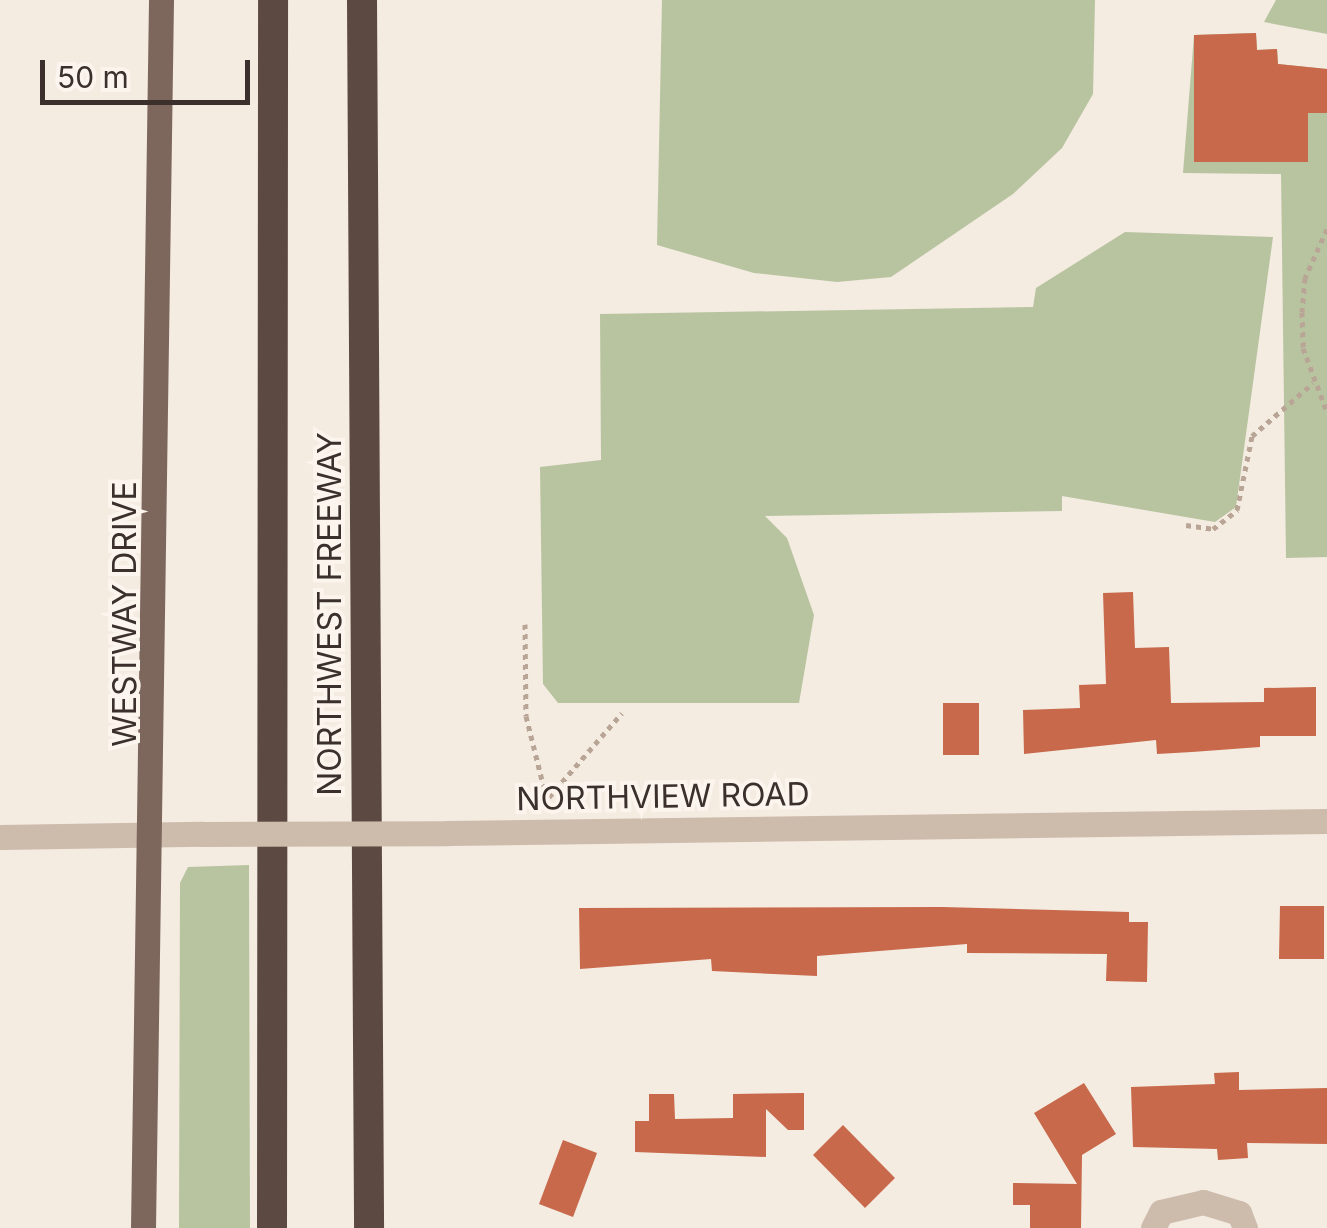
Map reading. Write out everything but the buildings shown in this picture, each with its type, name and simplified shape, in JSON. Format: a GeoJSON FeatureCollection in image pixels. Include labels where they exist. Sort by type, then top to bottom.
{"type":"FeatureCollection","features":[{"type":"Feature","properties":{"kind":"highway","name":"NORTHWEST FREEWAY"},"geometry":{"type":"LineString","coordinates":[[272,0],[272,1228]]}},
{"type":"Feature","properties":{"kind":"highway","name":"NORTHWEST FREEWAY"},"geometry":{"type":"LineString","coordinates":[[362,0],[368,1228]]}},
{"type":"Feature","properties":{"kind":"main road","name":"WESTWAY DRIVE"},"geometry":{"type":"LineString","coordinates":[[144,1228],[156,835],[161,0]]}},
{"type":"Feature","properties":{"kind":"street","name":"NORTHVIEW ROAD"},"geometry":{"type":"LineString","coordinates":[[0,837],[1327,821]]}},
{"type":"Feature","properties":{"kind":"street"},"geometry":{"type":"LineString","coordinates":[[1153,1228],[1161,1212],[1203,1202],[1239,1213],[1245,1228]]}},
{"type":"Feature","properties":{"kind":"path"},"geometry":{"type":"LineString","coordinates":[[1327,229],[1305,278],[1303,348],[1327,412]]}},
{"type":"Feature","properties":{"kind":"path"},"geometry":{"type":"LineString","coordinates":[[1186,525],[1213,529],[1237,510],[1252,436],[1313,383]]}},
{"type":"Feature","properties":{"kind":"path"},"geometry":{"type":"LineString","coordinates":[[525,624],[526,716],[550,810]]}},
{"type":"Feature","properties":{"kind":"path"},"geometry":{"type":"LineString","coordinates":[[548,798],[622,714]]}},
{"type":"Feature","properties":{"kind":"green space"},"geometry":{"type":"Polygon","coordinates":[[[662,0],[1095,0],[1093,94],[1062,148],[1013,194],[891,277],[837,282],[754,273],[657,245],[662,0]]]}},
{"type":"Feature","properties":{"kind":"green space"},"geometry":{"type":"Polygon","coordinates":[[[1276,0],[1327,0],[1327,34],[1264,22],[1276,0]]]}},
{"type":"Feature","properties":{"kind":"green space"},"geometry":{"type":"Polygon","coordinates":[[[1256,33],[1257,50],[1277,49],[1278,64],[1327,69],[1327,557],[1286,558],[1281,174],[1183,173],[1194,35],[1256,33]]]}},
{"type":"Feature","properties":{"kind":"green space"},"geometry":{"type":"Polygon","coordinates":[[[1125,232],[1273,237],[1236,507],[1215,522],[1062,496],[1062,511],[765,516],[787,538],[814,615],[799,703],[558,703],[543,684],[540,467],[601,460],[600,314],[1033,307],[1036,288],[1125,232]]]}},
{"type":"Feature","properties":{"kind":"green space"},"geometry":{"type":"Polygon","coordinates":[[[249,865],[250,1228],[179,1228],[180,883],[188,867],[249,865]]]}}]}
